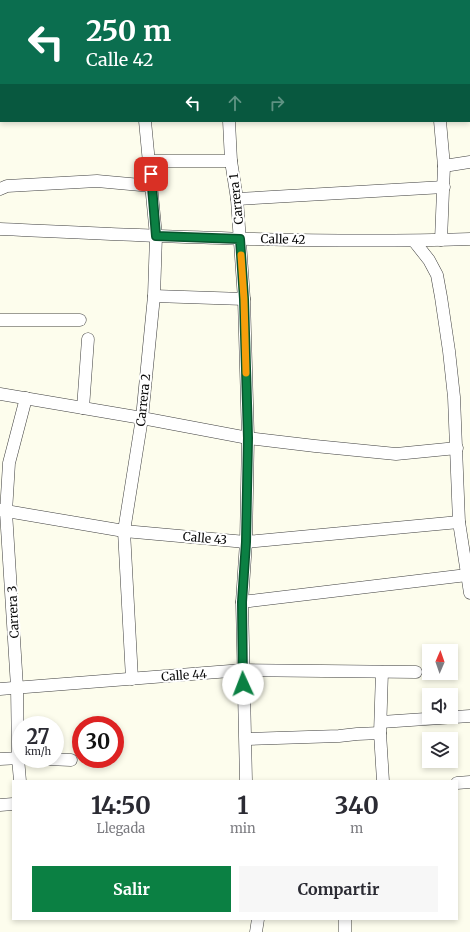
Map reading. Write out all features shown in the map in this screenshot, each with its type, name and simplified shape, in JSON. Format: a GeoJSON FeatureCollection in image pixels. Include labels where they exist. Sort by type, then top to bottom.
{"type":"FeatureCollection","features":[{"type":"Feature","properties":{"kind":"street","name":"Carrera 2"},"geometry":{"type":"LineString","coordinates":[[132,679],[124,531],[142,418],[154,296],[156,236],[145,122]]}},
{"type":"Feature","properties":{"kind":"street","name":"Carrera 1"},"geometry":{"type":"LineString","coordinates":[[229,122],[231,161],[237,199],[244,299],[248,438],[246,542],[242,602],[246,780]]}},
{"type":"Feature","properties":{"kind":"street"},"geometry":{"type":"LineString","coordinates":[[440,122],[444,166],[442,240]]}},
{"type":"Feature","properties":{"kind":"street"},"geometry":{"type":"LineString","coordinates":[[150,161],[231,161]]}},
{"type":"Feature","properties":{"kind":"street"},"geometry":{"type":"LineString","coordinates":[[444,166],[470,162]]}},
{"type":"Feature","properties":{"kind":"street"},"geometry":{"type":"LineString","coordinates":[[0,189],[7,186],[97,181],[152,186]]}},
{"type":"Feature","properties":{"kind":"street"},"geometry":{"type":"LineString","coordinates":[[237,199],[444,187]]}},
{"type":"Feature","properties":{"kind":"street","name":"Calle 42"},"geometry":{"type":"LineString","coordinates":[[0,229],[240,239],[414,241],[470,239]]}},
{"type":"Feature","properties":{"kind":"street"},"geometry":{"type":"LineString","coordinates":[[414,241],[429,260],[436,275],[449,351],[454,397],[460,522],[470,593]]}},
{"type":"Feature","properties":{"kind":"street"},"geometry":{"type":"LineString","coordinates":[[154,296],[244,299]]}},
{"type":"Feature","properties":{"kind":"street"},"geometry":{"type":"LineString","coordinates":[[0,320],[80,320]]}},
{"type":"Feature","properties":{"kind":"street"},"geometry":{"type":"LineString","coordinates":[[82,408],[88,339]]}},
{"type":"Feature","properties":{"kind":"street"},"geometry":{"type":"LineString","coordinates":[[0,394],[248,438],[396,454],[457,448]]}},
{"type":"Feature","properties":{"kind":"street","name":"Carrera 3"},"geometry":{"type":"LineString","coordinates":[[18,716],[3,511],[9,463],[26,398]]}},
{"type":"Feature","properties":{"kind":"street","name":"Calle 43"},"geometry":{"type":"LineString","coordinates":[[3,511],[124,531],[246,542],[460,522]]}},
{"type":"Feature","properties":{"kind":"street"},"geometry":{"type":"LineString","coordinates":[[242,602],[467,575]]}},
{"type":"Feature","properties":{"kind":"street","name":"Calle 44"},"geometry":{"type":"LineString","coordinates":[[0,689],[243,670],[416,672]]}},
{"type":"Feature","properties":{"kind":"street"},"geometry":{"type":"LineString","coordinates":[[382,672],[380,728],[384,780]]}},
{"type":"Feature","properties":{"kind":"street"},"geometry":{"type":"LineString","coordinates":[[246,739],[339,736],[357,734],[380,728],[470,716]]}},
{"type":"Feature","properties":{"kind":"street"},"geometry":{"type":"LineString","coordinates":[[0,759],[12,758]]}},
{"type":"Feature","properties":{"kind":"street"},"geometry":{"type":"LineString","coordinates":[[64,760],[71,760]]}},
{"type":"Feature","properties":{"kind":"street","name":"Carrera 3"},"geometry":{"type":"LineString","coordinates":[[20,768],[20,780]]}},
{"type":"Feature","properties":{"kind":"street"},"geometry":{"type":"LineString","coordinates":[[458,783],[470,782]]}},
{"type":"Feature","properties":{"kind":"street"},"geometry":{"type":"LineString","coordinates":[[0,805],[12,804]]}},
{"type":"Feature","properties":{"kind":"street"},"geometry":{"type":"LineString","coordinates":[[256,932],[258,920]]}},
{"type":"Feature","properties":{"kind":"street"},"geometry":{"type":"LineString","coordinates":[[345,920],[345,932]]}},
{"type":"Feature","properties":{"kind":"slow traffic"},"geometry":{"type":"LineString","coordinates":[[241,255],[246,373]]}},
{"type":"Feature","properties":{"kind":"route"},"geometry":{"type":"LineString","coordinates":[[151,174],[156,236],[240,239],[244,299],[248,438],[246,542],[242,602],[243,684]]}}]}
